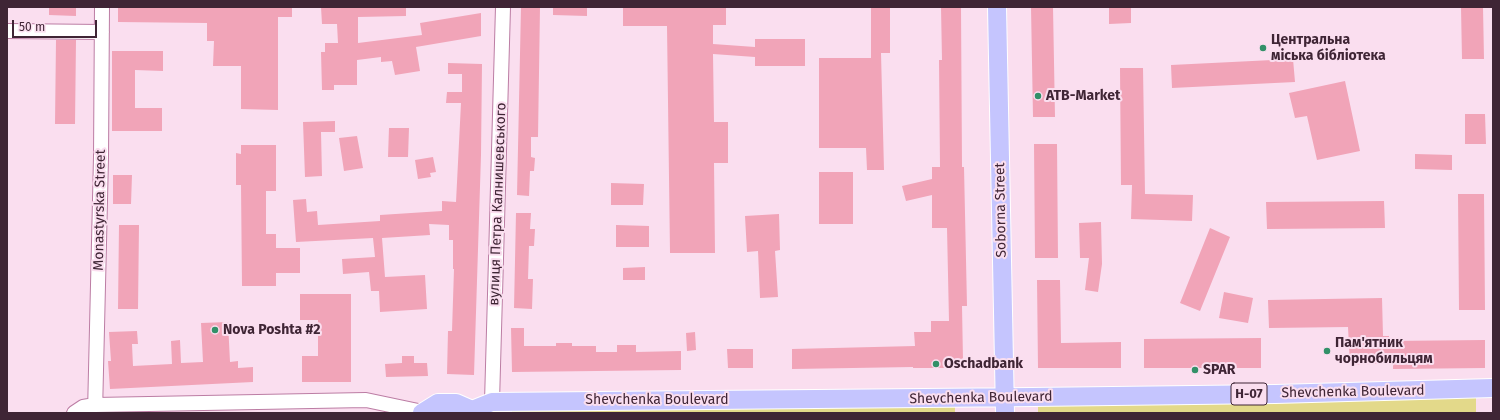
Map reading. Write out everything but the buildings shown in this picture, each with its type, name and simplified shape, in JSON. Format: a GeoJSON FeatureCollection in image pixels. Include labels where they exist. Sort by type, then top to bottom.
{"type":"FeatureCollection","features":[{"type":"Feature","properties":{"kind":"main road","name":"Soborna Street"},"geometry":{"type":"LineString","coordinates":[[997,7],[1005,405]]}},
{"type":"Feature","properties":{"kind":"main road","name":"Shevchenka Boulevard"},"geometry":{"type":"LineString","coordinates":[[423,412],[438,403],[456,403],[473,412],[492,402],[1005,405],[1274,394],[1493,388]]}},
{"type":"Feature","properties":{"kind":"street","name":"Monastyrska Street"},"geometry":{"type":"LineString","coordinates":[[95,409],[101,157],[102,7]]}},
{"type":"Feature","properties":{"kind":"street","name":"вулиця Петра Калнишевського"},"geometry":{"type":"LineString","coordinates":[[492,402],[503,7]]}},
{"type":"Feature","properties":{"kind":"street"},"geometry":{"type":"LineString","coordinates":[[7,31],[102,32]]}},
{"type":"Feature","properties":{"kind":"street","name":"Shevchenka Boulevard"},"geometry":{"type":"LineString","coordinates":[[74,413],[83,407],[95,409],[366,400],[423,412]]}},
{"type":"Feature","properties":{"kind":"shaded area"},"geometry":{"type":"Polygon","coordinates":[[[1476,393],[1476,413],[1038,413],[1038,404],[1476,393]]]}},
{"type":"Feature","properties":{"kind":"shaded area"},"geometry":{"type":"Polygon","coordinates":[[[955,403],[955,413],[512,413],[512,409],[955,403]]]}},
{"type":"Feature","properties":{"kind":"place","name":"Центральна міська бібліотека"},"geometry":{"type":"Point","coordinates":[1263,48]}},
{"type":"Feature","properties":{"kind":"place","name":"ATB-Market"},"geometry":{"type":"Point","coordinates":[1038,96]}},
{"type":"Feature","properties":{"kind":"place","name":"Nova Poshta #2"},"geometry":{"type":"Point","coordinates":[215,330]}},
{"type":"Feature","properties":{"kind":"place","name":"Пам'ятник чорнобильцям"},"geometry":{"type":"Point","coordinates":[1327,351]}},
{"type":"Feature","properties":{"kind":"place","name":"Oschadbank"},"geometry":{"type":"Point","coordinates":[936,364]}},
{"type":"Feature","properties":{"kind":"place","name":"SPAR"},"geometry":{"type":"Point","coordinates":[1195,370]}}]}
